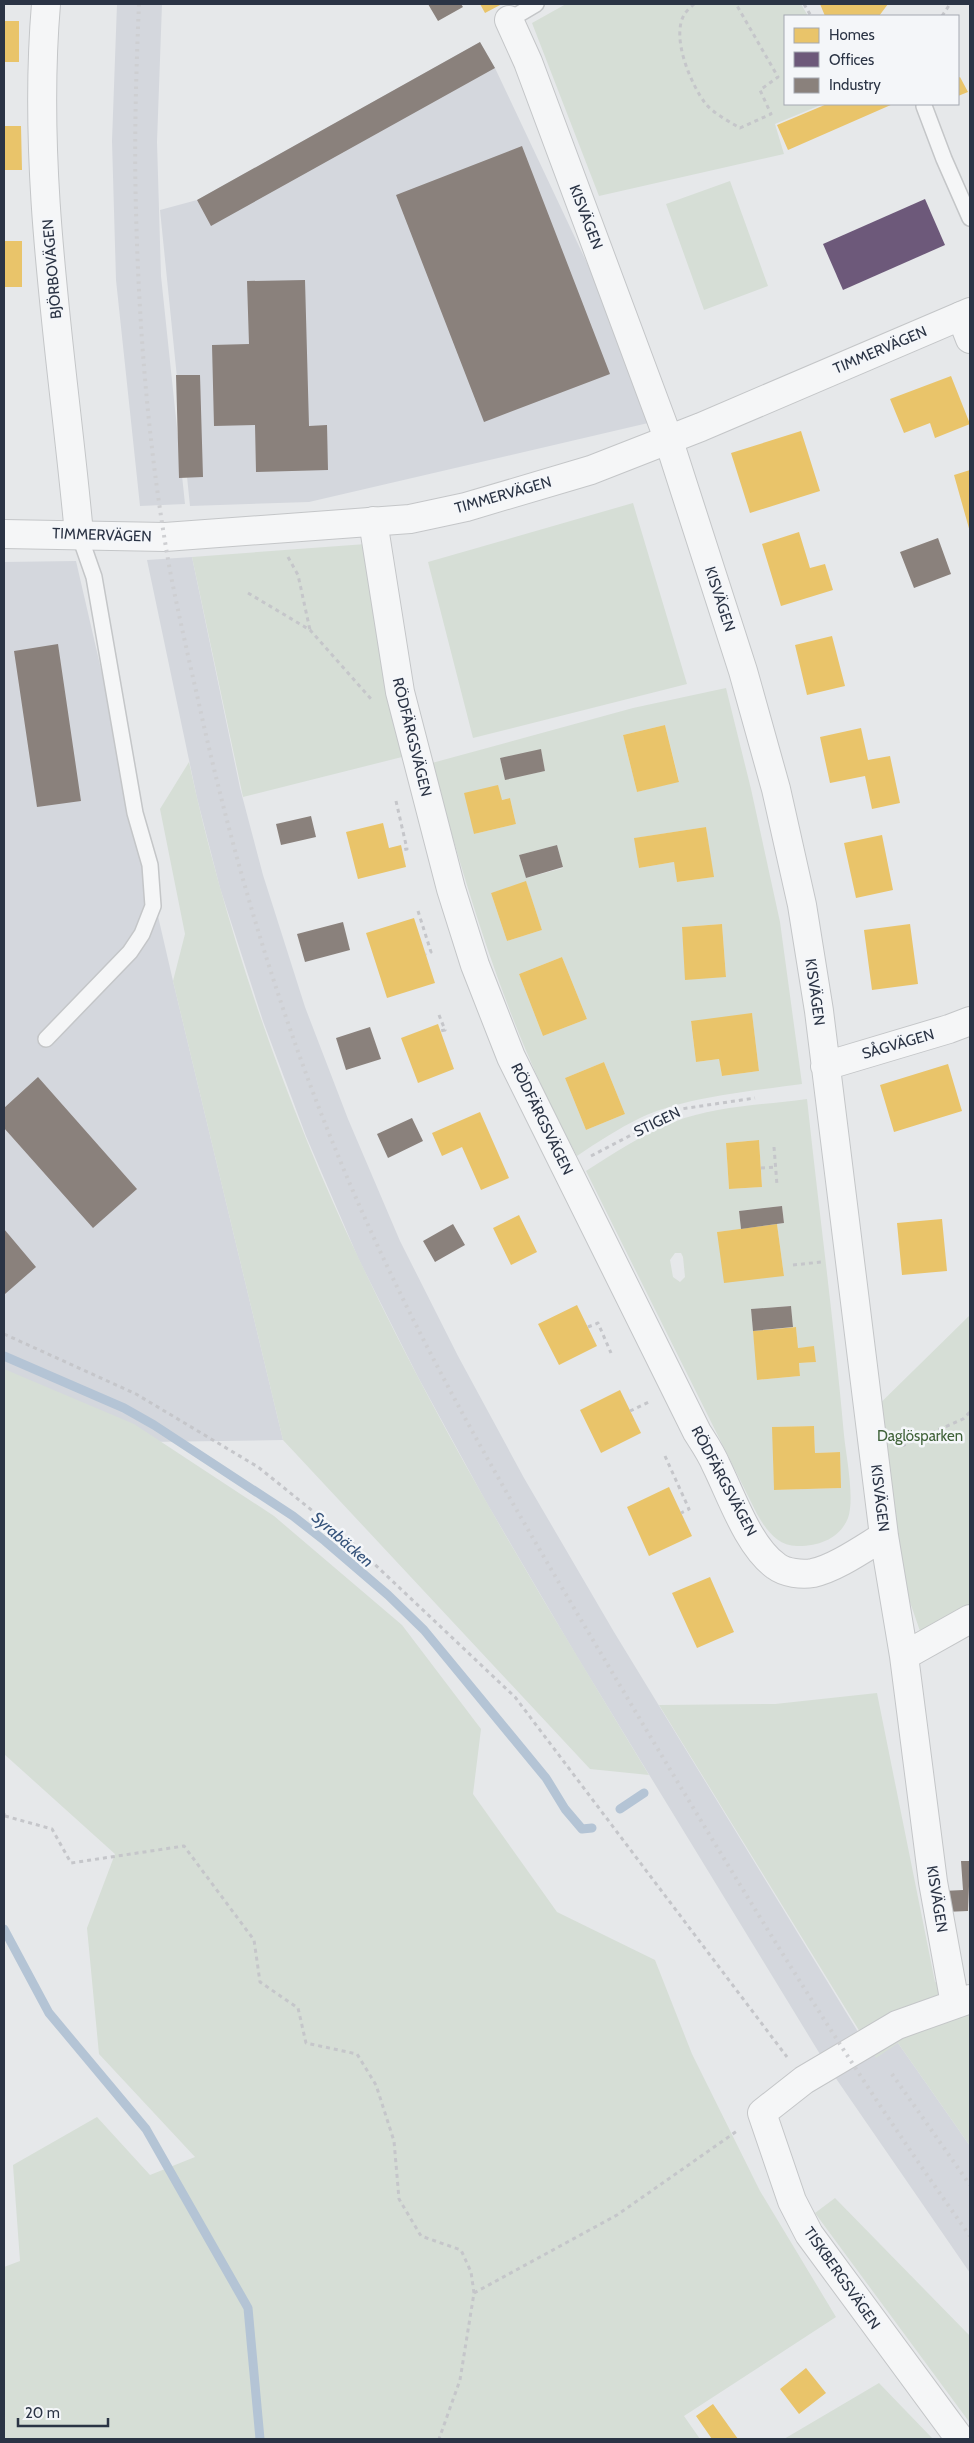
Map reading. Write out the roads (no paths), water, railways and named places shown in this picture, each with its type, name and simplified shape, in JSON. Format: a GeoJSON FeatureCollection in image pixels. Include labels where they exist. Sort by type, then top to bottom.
{"type":"FeatureCollection","features":[{"type":"Feature","properties":{"kind":"street","name":"BJÖRBOVÄGEN"},"geometry":{"type":"LineString","coordinates":[[46,4],[43,132],[50,264],[79,534]]}},
{"type":"Feature","properties":{"kind":"street","name":"KISVÄGEN"},"geometry":{"type":"LineString","coordinates":[[509,20],[528,62],[668,438],[743,671],[776,789],[802,905],[825,1066],[884,1536],[904,1656],[934,1882],[963,2002]]}},
{"type":"Feature","properties":{"kind":"street","name":"TIMMERVÄGEN"},"geometry":{"type":"LineString","coordinates":[[4,534],[165,537],[410,519],[466,507],[591,470],[668,438],[967,322]]}},
{"type":"Feature","properties":{"kind":"street","name":"RÖDFÄRGSVÄGEN"},"geometry":{"type":"LineString","coordinates":[[373,521],[400,692],[454,900],[475,965],[511,1057],[697,1432],[715,1462],[749,1532],[765,1556],[777,1567],[794,1573],[813,1573],[843,1560],[884,1536]]}},
{"type":"Feature","properties":{"kind":"street","name":"SÅGVÄGEN"},"geometry":{"type":"LineString","coordinates":[[825,1066],[949,1030],[970,1021]]}},
{"type":"Feature","properties":{"kind":"street"},"geometry":{"type":"LineString","coordinates":[[904,1656],[970,1619]]}},
{"type":"Feature","properties":{"kind":"street","name":"TISKBERGSVÄGEN"},"geometry":{"type":"LineString","coordinates":[[960,2439],[809,2234],[792,2201],[762,2113],[804,2080],[897,2025],[963,2002]]}},
{"type":"Feature","properties":{"kind":"lane"},"geometry":{"type":"LineString","coordinates":[[509,20],[536,4]]}},
{"type":"Feature","properties":{"kind":"lane"},"geometry":{"type":"LineString","coordinates":[[924,106],[944,159],[970,218]]}},
{"type":"Feature","properties":{"kind":"lane"},"geometry":{"type":"LineString","coordinates":[[46,1039],[130,952],[142,934],[153,906],[150,865],[134,813],[94,577],[79,534]]}},
{"type":"Feature","properties":{"kind":"waterway","name":"Syrabäcken"},"geometry":{"type":"LineString","coordinates":[[4,1356],[124,1408],[154,1425],[293,1516],[325,1541],[388,1595],[424,1630],[546,1778],[565,1809],[582,1829],[592,1828]]}},
{"type":"Feature","properties":{"kind":"waterway"},"geometry":{"type":"LineString","coordinates":[[620,1809],[644,1793]]}},
{"type":"Feature","properties":{"kind":"waterway"},"geometry":{"type":"LineString","coordinates":[[4,1929],[49,2013],[146,2129],[248,2308],[260,2439]]}},
{"type":"Feature","properties":{"kind":"railway"},"geometry":{"type":"LineString","coordinates":[[139,4],[135,133],[137,257],[146,394],[163,531],[187,651],[214,767],[251,909],[273,979],[322,1116],[350,1184],[409,1312],[472,1431],[538,1548],[800,1982],[883,2110],[970,2236]]}},
{"type":"Feature","properties":{"kind":"railway"},"geometry":{"type":"LineString","coordinates":[[892,2074],[970,2185]]}},
{"type":"Feature","properties":{"kind":"park label","name":"Daglösparken"},"geometry":{"type":"Point","coordinates":[920,1436]}}]}
